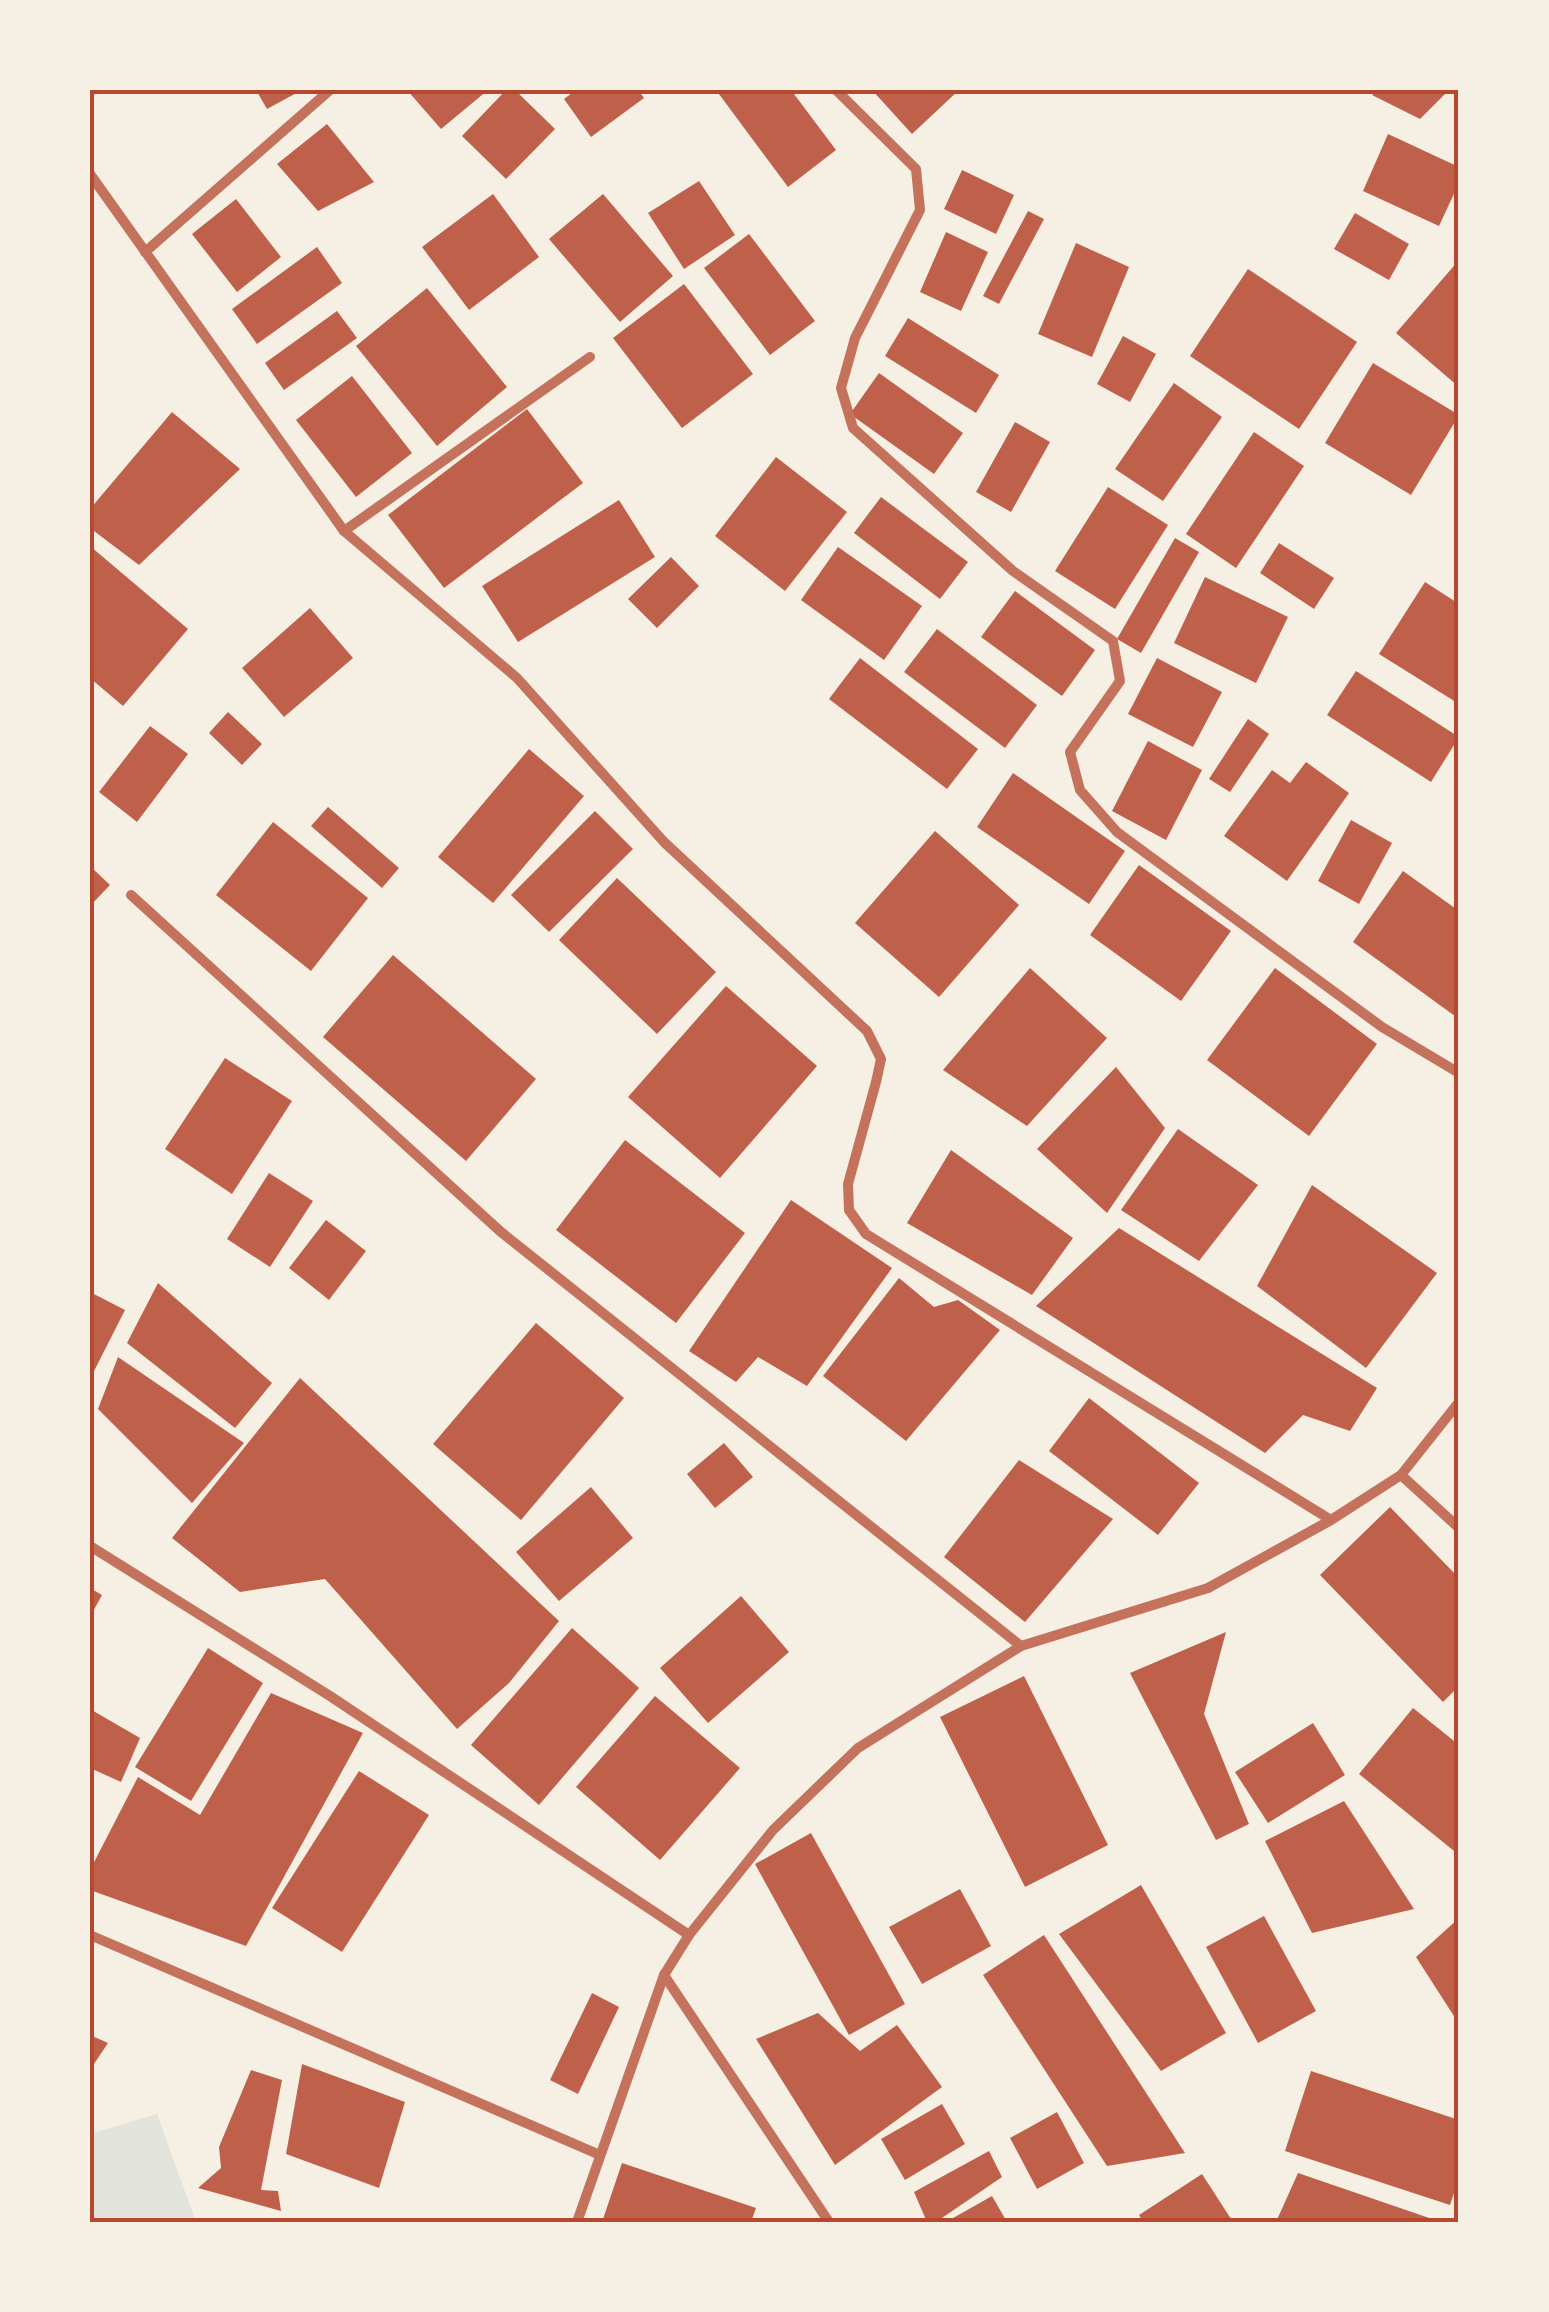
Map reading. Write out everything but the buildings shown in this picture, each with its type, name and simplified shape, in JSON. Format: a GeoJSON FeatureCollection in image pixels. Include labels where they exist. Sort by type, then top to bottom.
{"type":"FeatureCollection","features":[{"type":"Feature","properties":{"kind":"street"},"geometry":{"type":"LineString","coordinates":[[145,252],[330,90]]}},
{"type":"Feature","properties":{"kind":"street"},"geometry":{"type":"LineString","coordinates":[[836,90],[916,169],[920,210],[855,338],[840,388],[852,428],[1013,571],[1113,641],[1120,680],[1070,752],[1080,790],[1117,832],[1382,1027],[1459,1073]]}},
{"type":"Feature","properties":{"kind":"street"},"geometry":{"type":"LineString","coordinates":[[90,174],[344,531],[517,678],[664,842],[867,1031],[880,1059],[848,1184],[849,1210],[866,1234],[1331,1520]]}},
{"type":"Feature","properties":{"kind":"street"},"geometry":{"type":"LineString","coordinates":[[344,531],[590,358]]}},
{"type":"Feature","properties":{"kind":"street"},"geometry":{"type":"LineString","coordinates":[[131,894],[501,1232],[1020,1646]]}},
{"type":"Feature","properties":{"kind":"street"},"geometry":{"type":"LineString","coordinates":[[578,2222],[664,1975],[689,1935],[773,1830],[858,1748],[1020,1646],[1208,1588],[1331,1520],[1401,1475],[1459,1402]]}},
{"type":"Feature","properties":{"kind":"street"},"geometry":{"type":"LineString","coordinates":[[1401,1475],[1459,1528]]}},
{"type":"Feature","properties":{"kind":"street"},"geometry":{"type":"LineString","coordinates":[[90,1546],[330,1696],[689,1935]]}},
{"type":"Feature","properties":{"kind":"street"},"geometry":{"type":"LineString","coordinates":[[90,1935],[600,2155]]}},
{"type":"Feature","properties":{"kind":"street"},"geometry":{"type":"LineString","coordinates":[[664,1975],[829,2222]]}},
{"type":"Feature","properties":{"kind":"shaded area"},"geometry":{"type":"Polygon","coordinates":[[[157,2114],[196,2222],[90,2222],[90,2134],[157,2114]]]}}]}
